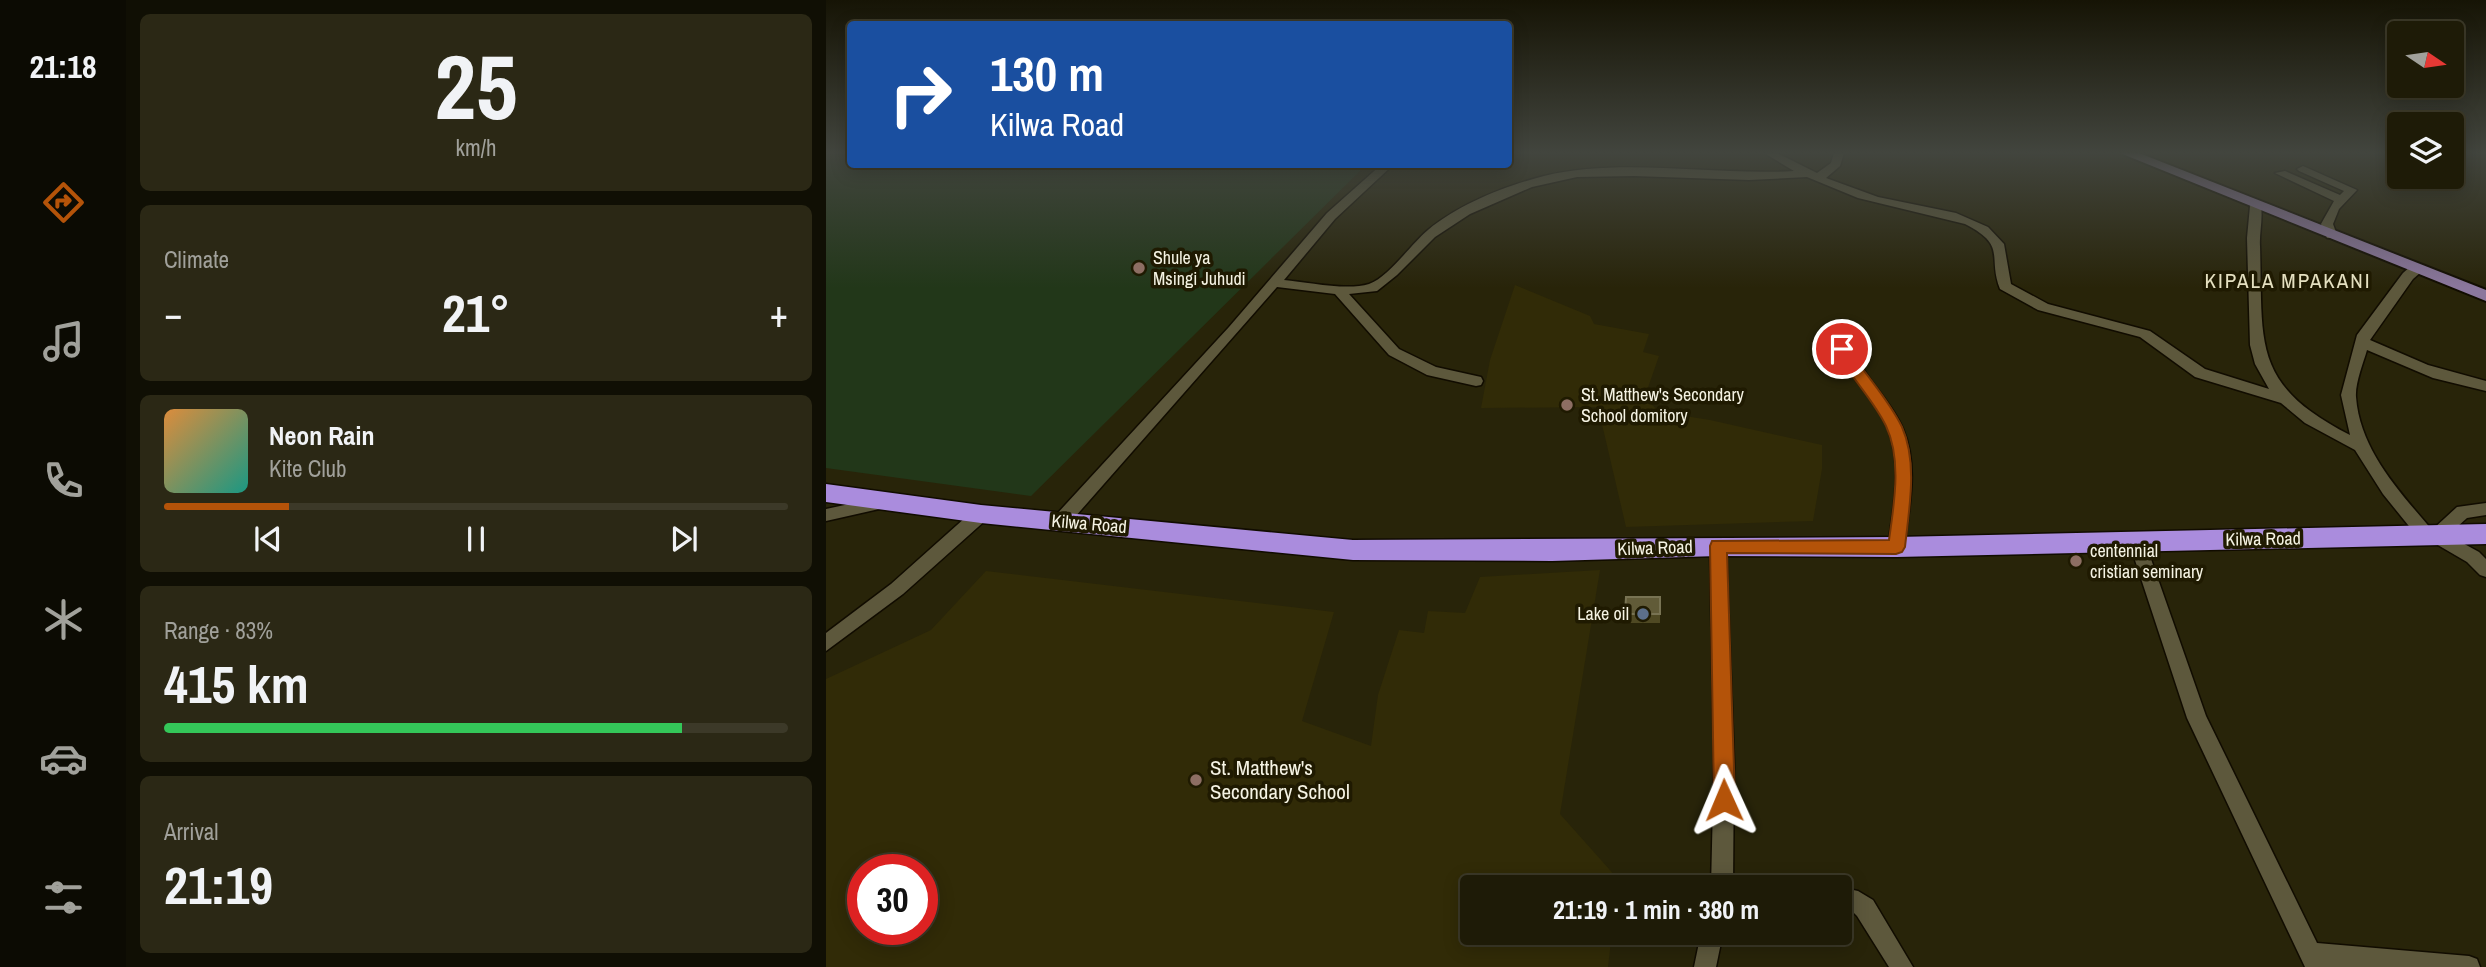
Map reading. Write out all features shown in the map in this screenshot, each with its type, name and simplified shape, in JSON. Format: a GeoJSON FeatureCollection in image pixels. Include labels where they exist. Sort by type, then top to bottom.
{"type":"FeatureCollection","features":[{"type":"Feature","properties":{"kind":"highway","name":"Kilwa Road"},"geometry":{"type":"LineString","coordinates":[[826,494],[981,514],[1353,550],[1528,552],[1718,546],[1896,547],[2486,534]]}},
{"type":"Feature","properties":{"kind":"main road"},"geometry":{"type":"LineString","coordinates":[[2237,198],[2486,296]]}},
{"type":"Feature","properties":{"kind":"street"},"geometry":{"type":"LineString","coordinates":[[1061,521],[1331,216],[1351,198]]}},
{"type":"Feature","properties":{"kind":"street"},"geometry":{"type":"LineString","coordinates":[[1274,283],[1339,290],[1371,288],[1427,236],[1450,219],[1501,198]]}},
{"type":"Feature","properties":{"kind":"street"},"geometry":{"type":"LineString","coordinates":[[1870,198],[1948,216],[1981,227],[1998,246],[2005,286],[2016,295],[2043,307],[2145,334],[2200,373],[2284,399]]}},
{"type":"Feature","properties":{"kind":"street"},"geometry":{"type":"LineString","coordinates":[[2331,235],[2327,224],[2341,200],[2337,198]]}},
{"type":"Feature","properties":{"kind":"street"},"geometry":{"type":"LineString","coordinates":[[2256,206],[2253,236],[2257,346],[2265,369],[2284,399],[2309,419],[2360,446]]}},
{"type":"Feature","properties":{"kind":"street"},"geometry":{"type":"LineString","coordinates":[[2416,269],[2392,297],[2363,342],[2348,395],[2360,446],[2389,490],[2431,536],[2473,557],[2486,570]]}},
{"type":"Feature","properties":{"kind":"street"},"geometry":{"type":"LineString","coordinates":[[1339,290],[1394,352],[1432,371],[1476,381]]}},
{"type":"Feature","properties":{"kind":"street"},"geometry":{"type":"LineString","coordinates":[[1841,325],[1842,349],[1851,366],[1885,411],[1895,429],[1901,450],[1903,496],[1896,547]]}},
{"type":"Feature","properties":{"kind":"street"},"geometry":{"type":"LineString","coordinates":[[2363,342],[2411,365],[2460,381],[2486,386]]}},
{"type":"Feature","properties":{"kind":"street"},"geometry":{"type":"LineString","coordinates":[[826,515],[891,501]]}},
{"type":"Feature","properties":{"kind":"street"},"geometry":{"type":"LineString","coordinates":[[2431,536],[2463,512],[2486,509]]}},
{"type":"Feature","properties":{"kind":"street"},"geometry":{"type":"LineString","coordinates":[[826,643],[897,589],[981,514]]}},
{"type":"Feature","properties":{"kind":"street"},"geometry":{"type":"LineString","coordinates":[[2137,542],[2197,718],[2314,961],[2469,967]]}},
{"type":"Feature","properties":{"kind":"street"},"geometry":{"type":"LineString","coordinates":[[1718,546],[1724,788],[1723,875]]}},
{"type":"Feature","properties":{"kind":"street"},"geometry":{"type":"LineString","coordinates":[[1852,901],[1865,908],[1902,967]]}},
{"type":"Feature","properties":{"kind":"street"},"geometry":{"type":"LineString","coordinates":[[1705,967],[1710,945]]}},
{"type":"Feature","properties":{"kind":"shaded area","name":"St. Matthew's Secondary School domitory"},"geometry":{"type":"Polygon","coordinates":[[[1515,285],[1590,316],[1594,324],[1649,334],[1643,352],[1659,356],[1643,402],[1651,404],[1660,412],[1710,420],[1822,445],[1822,469],[1813,521],[1626,527],[1598,407],[1481,408],[1490,360],[1515,285]]]}},
{"type":"Feature","properties":{"kind":"shaded area","name":"St. Matthew's Secondary School"},"geometry":{"type":"Polygon","coordinates":[[[1600,570],[1560,814],[1614,875],[1460,875],[1460,945],[1611,945],[1608,967],[826,967],[826,679],[931,630],[986,571],[1334,612],[1302,721],[1371,746],[1378,695],[1399,630],[1424,633],[1428,611],[1465,613],[1480,577],[1600,570]]]}},
{"type":"Feature","properties":{"kind":"green space"},"geometry":{"type":"Polygon","coordinates":[[[826,198],[1332,198],[1031,496],[826,468],[826,198]]]}},
{"type":"Feature","properties":{"kind":"building"},"geometry":{"type":"Polygon","coordinates":[[[1626,597],[1660,597],[1660,614],[1625,614],[1626,597]]]}},
{"type":"Feature","properties":{"kind":"place","name":"Shule ya Msingi Juhudi"},"geometry":{"type":"Point","coordinates":[1139,268]}},
{"type":"Feature","properties":{"kind":"place","name":"St. Matthew's Secondary School domitory"},"geometry":{"type":"Point","coordinates":[1567,405]}},
{"type":"Feature","properties":{"kind":"place","name":"centennial cristian seminary"},"geometry":{"type":"Point","coordinates":[2076,561]}},
{"type":"Feature","properties":{"kind":"place","name":"Lake oil"},"geometry":{"type":"Point","coordinates":[1643,614]}},
{"type":"Feature","properties":{"kind":"place","name":"St. Matthew's Secondary School"},"geometry":{"type":"Point","coordinates":[1196,780]}},
{"type":"Feature","properties":{"kind":"district","name":"KIPALA MPAKANI"},"geometry":{"type":"Point","coordinates":[2288,281]}},
{"type":"Feature","properties":{"kind":"route"},"geometry":{"type":"LineString","coordinates":[[1724,800],[1718,546],[1896,547],[1903,496],[1901,450],[1895,429],[1885,411],[1851,366],[1842,349]]}}]}
